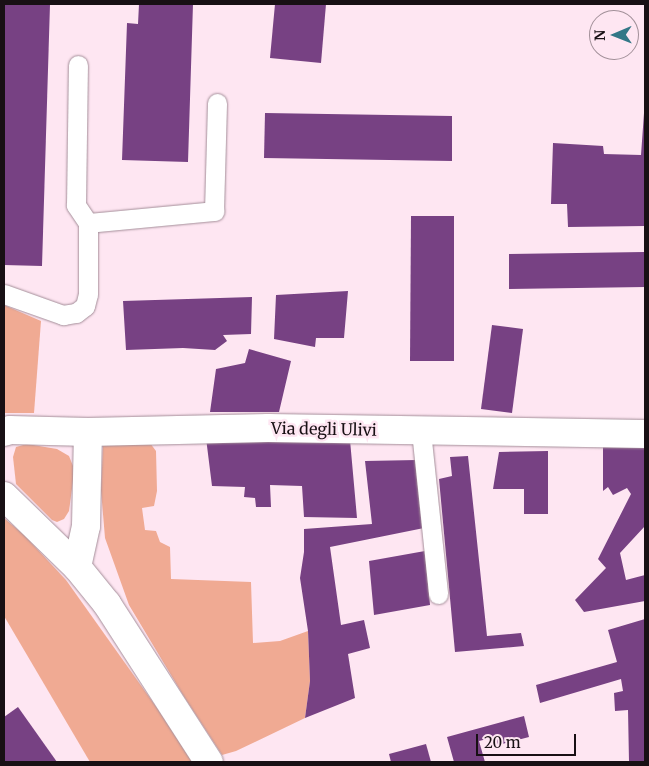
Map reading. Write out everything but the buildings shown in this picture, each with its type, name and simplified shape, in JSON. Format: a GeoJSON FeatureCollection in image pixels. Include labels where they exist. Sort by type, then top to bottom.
{"type":"FeatureCollection","features":[{"type":"Feature","properties":{"kind":"street","name":"Via degli Ulivi"},"geometry":{"type":"LineString","coordinates":[[4,432],[10,430],[88,432],[268,428],[645,434]]}},
{"type":"Feature","properties":{"kind":"street"},"geometry":{"type":"LineString","coordinates":[[77,567],[86,526],[88,432]]}},
{"type":"Feature","properties":{"kind":"street"},"geometry":{"type":"LineString","coordinates":[[4,496],[77,567],[107,604],[209,762]]}},
{"type":"Feature","properties":{"kind":"lane"},"geometry":{"type":"LineString","coordinates":[[4,294],[63,316],[76,314],[85,306],[88,294],[88,224],[76,205],[78,65]]}},
{"type":"Feature","properties":{"kind":"lane"},"geometry":{"type":"LineString","coordinates":[[88,224],[214,211],[217,103]]}},
{"type":"Feature","properties":{"kind":"lane"},"geometry":{"type":"LineString","coordinates":[[421,431],[438,594]]}},
{"type":"Feature","properties":{"kind":"shaded area"},"geometry":{"type":"Polygon","coordinates":[[[4,305],[41,321],[34,413],[4,413],[4,305]]]}},
{"type":"Feature","properties":{"kind":"shaded area"},"geometry":{"type":"Polygon","coordinates":[[[150,443],[156,451],[157,491],[154,506],[142,508],[145,530],[156,531],[160,542],[170,547],[171,579],[251,582],[253,643],[280,641],[308,631],[310,681],[305,718],[236,751],[222,755],[183,695],[129,605],[105,538],[101,490],[103,445],[150,443]]]}},
{"type":"Feature","properties":{"kind":"shaded area"},"geometry":{"type":"Polygon","coordinates":[[[27,444],[57,449],[69,456],[73,466],[73,481],[69,511],[64,519],[57,522],[52,520],[16,484],[13,457],[16,447],[27,444]]]}},
{"type":"Feature","properties":{"kind":"shaded area"},"geometry":{"type":"Polygon","coordinates":[[[4,518],[24,535],[66,580],[157,708],[192,762],[90,762],[4,616],[4,518]]]}}]}
